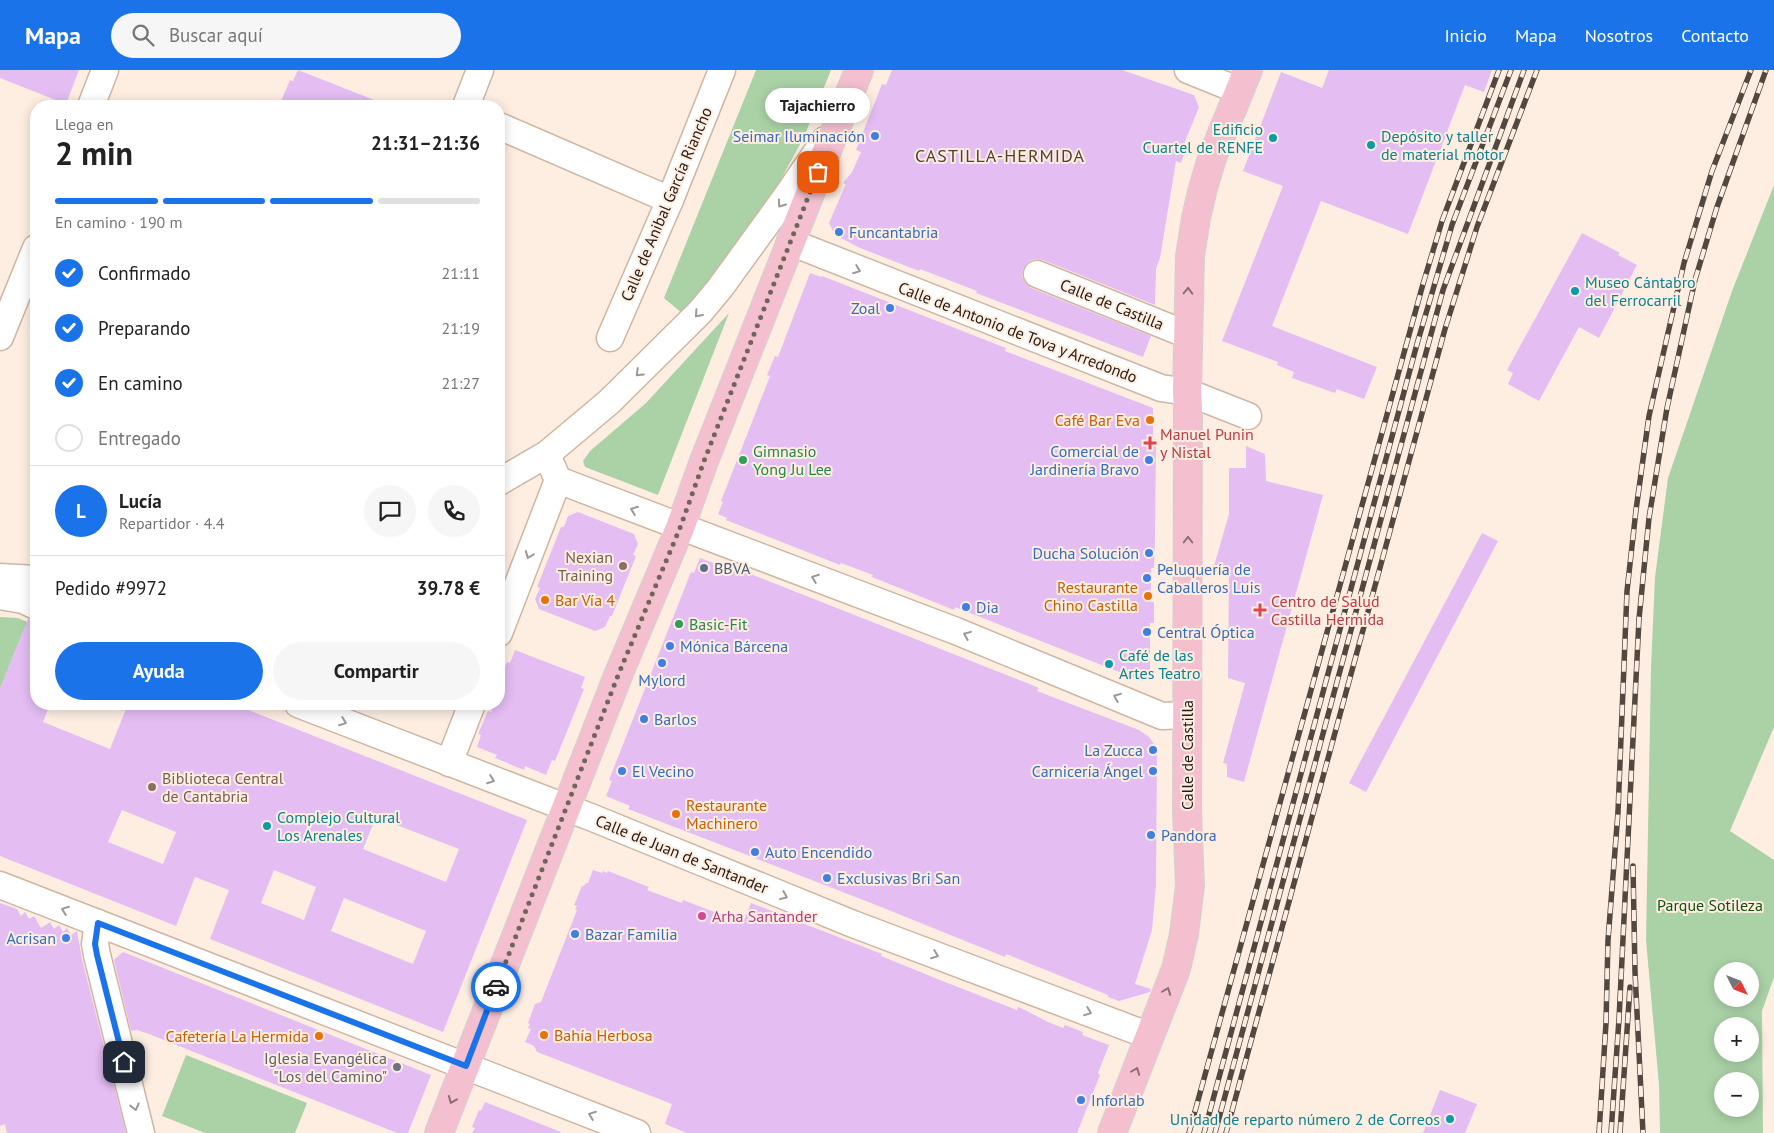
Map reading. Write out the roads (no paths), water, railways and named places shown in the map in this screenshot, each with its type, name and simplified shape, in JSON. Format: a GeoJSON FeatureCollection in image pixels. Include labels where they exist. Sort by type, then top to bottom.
{"type":"FeatureCollection","features":[{"type":"Feature","properties":{"kind":"main road"},"geometry":{"type":"LineString","coordinates":[[439,1133],[566,808],[680,528],[704,461],[859,70]]}},
{"type":"Feature","properties":{"kind":"main road","name":"Calle de Castilla"},"geometry":{"type":"LineString","coordinates":[[1112,1133],[1176,969],[1184,934],[1190,886],[1187,811],[1188,407],[1186,392],[1190,256],[1202,188],[1244,80]]}},
{"type":"Feature","properties":{"kind":"street"},"geometry":{"type":"LineString","coordinates":[[93,100],[105,70]]}},
{"type":"Feature","properties":{"kind":"street"},"geometry":{"type":"LineString","coordinates":[[468,100],[480,70]]}},
{"type":"Feature","properties":{"kind":"street","name":"Calle de Anibal García Riancho"},"geometry":{"type":"LineString","coordinates":[[610,338],[670,200],[722,70]]}},
{"type":"Feature","properties":{"kind":"street"},"geometry":{"type":"LineString","coordinates":[[1188,70],[1244,80]]}},
{"type":"Feature","properties":{"kind":"street"},"geometry":{"type":"LineString","coordinates":[[505,478],[547,454],[608,402],[700,312],[720,288],[786,197],[838,120]]}},
{"type":"Feature","properties":{"kind":"street"},"geometry":{"type":"LineString","coordinates":[[505,129],[670,200]]}},
{"type":"Feature","properties":{"kind":"street","name":"Calle de Antonio de Tova y Arredondo"},"geometry":{"type":"LineString","coordinates":[[790,242],[1161,388],[1186,392],[1248,416]]}},
{"type":"Feature","properties":{"kind":"street"},"geometry":{"type":"LineString","coordinates":[[0,337],[30,263]]}},
{"type":"Feature","properties":{"kind":"street","name":"Calle de Castilla"},"geometry":{"type":"LineString","coordinates":[[1037,274],[1188,335]]}},
{"type":"Feature","properties":{"kind":"street"},"geometry":{"type":"LineString","coordinates":[[505,617],[558,480],[547,454]]}},
{"type":"Feature","properties":{"kind":"street"},"geometry":{"type":"LineString","coordinates":[[558,480],[680,528],[956,631],[1162,716],[1187,715]]}},
{"type":"Feature","properties":{"kind":"street"},"geometry":{"type":"LineString","coordinates":[[0,577],[30,579]]}},
{"type":"Feature","properties":{"kind":"street"},"geometry":{"type":"LineString","coordinates":[[0,596],[23,600],[30,603]]}},
{"type":"Feature","properties":{"kind":"street","name":"Calle de Juan de Santander"},"geometry":{"type":"LineString","coordinates":[[313,710],[566,808],[852,924],[1150,1036]]}},
{"type":"Feature","properties":{"kind":"street"},"geometry":{"type":"LineString","coordinates":[[449,763],[470,710]]}},
{"type":"Feature","properties":{"kind":"street"},"geometry":{"type":"LineString","coordinates":[[0,885],[637,1133]]}},
{"type":"Feature","properties":{"kind":"street"},"geometry":{"type":"LineString","coordinates":[[98,923],[95,944],[97,955],[141,1133]]}},
{"type":"Feature","properties":{"kind":"railway"},"geometry":{"type":"LineString","coordinates":[[1189,1133],[1423,284],[1442,221],[1499,70]]}},
{"type":"Feature","properties":{"kind":"railway"},"geometry":{"type":"LineString","coordinates":[[1204,1133],[1417,344],[1452,225],[1511,70]]}},
{"type":"Feature","properties":{"kind":"railway"},"geometry":{"type":"LineString","coordinates":[[1215,1133],[1443,290],[1524,70]]}},
{"type":"Feature","properties":{"kind":"railway"},"geometry":{"type":"LineString","coordinates":[[1226,1133],[1445,329],[1477,227],[1537,70]]}},
{"type":"Feature","properties":{"kind":"railway"},"geometry":{"type":"LineString","coordinates":[[1599,1133],[1606,1023],[1608,940],[1618,812],[1627,591],[1649,416],[1684,263],[1712,171],[1751,70]]}},
{"type":"Feature","properties":{"kind":"railway"},"geometry":{"type":"LineString","coordinates":[[1611,1133],[1619,1019],[1639,619],[1649,518],[1667,408],[1695,280],[1717,207],[1766,70]]}},
{"type":"Feature","properties":{"kind":"railway"},"geometry":{"type":"LineString","coordinates":[[1633,866],[1635,972],[1643,1133]]}},
{"type":"Feature","properties":{"kind":"railway"},"geometry":{"type":"LineString","coordinates":[[1620,1133],[1630,987]]}},
{"type":"Feature","properties":{"kind":"place","name":"Seimar Iluminación"},"geometry":{"type":"Point","coordinates":[875,136]}},
{"type":"Feature","properties":{"kind":"place","name":"Edificio Cuartel de RENFE"},"geometry":{"type":"Point","coordinates":[1273,138]}},
{"type":"Feature","properties":{"kind":"place","name":"Depósito y taller de material motor"},"geometry":{"type":"Point","coordinates":[1371,145]}},
{"type":"Feature","properties":{"kind":"place","name":"Tajachierro"},"geometry":{"type":"Point","coordinates":[818,172]}},
{"type":"Feature","properties":{"kind":"place","name":"Funcantabria"},"geometry":{"type":"Point","coordinates":[839,232]}},
{"type":"Feature","properties":{"kind":"place","name":"Museo Cántabro del Ferrocarril"},"geometry":{"type":"Point","coordinates":[1575,291]}},
{"type":"Feature","properties":{"kind":"place","name":"Zoal"},"geometry":{"type":"Point","coordinates":[890,308]}},
{"type":"Feature","properties":{"kind":"place","name":"Café Bar Eva"},"geometry":{"type":"Point","coordinates":[1150,420]}},
{"type":"Feature","properties":{"kind":"place","name":"Manuel Punin y Nistal"},"geometry":{"type":"Point","coordinates":[1150,443]}},
{"type":"Feature","properties":{"kind":"place","name":"Gimnasio Yong Ju Lee"},"geometry":{"type":"Point","coordinates":[743,460]}},
{"type":"Feature","properties":{"kind":"place","name":"Comercial de Jardinería Bravo"},"geometry":{"type":"Point","coordinates":[1149,460]}},
{"type":"Feature","properties":{"kind":"place","name":"Ducha Solución"},"geometry":{"type":"Point","coordinates":[1149,553]}},
{"type":"Feature","properties":{"kind":"place","name":"Nexian Training"},"geometry":{"type":"Point","coordinates":[623,566]}},
{"type":"Feature","properties":{"kind":"place","name":"BBVA"},"geometry":{"type":"Point","coordinates":[704,568]}},
{"type":"Feature","properties":{"kind":"place","name":"Peluquería de Caballeros Luis"},"geometry":{"type":"Point","coordinates":[1147,578]}},
{"type":"Feature","properties":{"kind":"place","name":"Restaurante Chino Castilla"},"geometry":{"type":"Point","coordinates":[1148,596]}},
{"type":"Feature","properties":{"kind":"place","name":"Bar Vía 4"},"geometry":{"type":"Point","coordinates":[545,600]}},
{"type":"Feature","properties":{"kind":"place","name":"Dia"},"geometry":{"type":"Point","coordinates":[966,607]}},
{"type":"Feature","properties":{"kind":"place","name":"Centro de Salud Castilla Hermida"},"geometry":{"type":"Point","coordinates":[1260,610]}},
{"type":"Feature","properties":{"kind":"place","name":"Basic-Fit"},"geometry":{"type":"Point","coordinates":[679,624]}},
{"type":"Feature","properties":{"kind":"place","name":"Central Óptica"},"geometry":{"type":"Point","coordinates":[1147,632]}},
{"type":"Feature","properties":{"kind":"place","name":"Mónica Bárcena"},"geometry":{"type":"Point","coordinates":[670,646]}},
{"type":"Feature","properties":{"kind":"place","name":"Mylord"},"geometry":{"type":"Point","coordinates":[662,663]}},
{"type":"Feature","properties":{"kind":"place","name":"Café de las Artes Teatro"},"geometry":{"type":"Point","coordinates":[1109,664]}},
{"type":"Feature","properties":{"kind":"place","name":"Barlos"},"geometry":{"type":"Point","coordinates":[644,719]}},
{"type":"Feature","properties":{"kind":"place","name":"La Zucca"},"geometry":{"type":"Point","coordinates":[1153,750]}},
{"type":"Feature","properties":{"kind":"place","name":"El Vecino"},"geometry":{"type":"Point","coordinates":[622,771]}},
{"type":"Feature","properties":{"kind":"place","name":"Carnicería Ángel"},"geometry":{"type":"Point","coordinates":[1153,771]}},
{"type":"Feature","properties":{"kind":"place","name":"Biblioteca Central de Cantabria"},"geometry":{"type":"Point","coordinates":[152,787]}},
{"type":"Feature","properties":{"kind":"place","name":"Restaurante Machinero"},"geometry":{"type":"Point","coordinates":[676,814]}},
{"type":"Feature","properties":{"kind":"place","name":"Complejo Cultural Los Arenales"},"geometry":{"type":"Point","coordinates":[267,826]}},
{"type":"Feature","properties":{"kind":"place","name":"Pandora"},"geometry":{"type":"Point","coordinates":[1151,835]}},
{"type":"Feature","properties":{"kind":"place","name":"Auto Encendido"},"geometry":{"type":"Point","coordinates":[755,852]}},
{"type":"Feature","properties":{"kind":"place","name":"Exclusivas Bri San"},"geometry":{"type":"Point","coordinates":[827,878]}},
{"type":"Feature","properties":{"kind":"place","name":"Arha Santander"},"geometry":{"type":"Point","coordinates":[702,916]}},
{"type":"Feature","properties":{"kind":"place","name":"Bazar Familia"},"geometry":{"type":"Point","coordinates":[575,934]}},
{"type":"Feature","properties":{"kind":"place","name":"Acrisan"},"geometry":{"type":"Point","coordinates":[66,938]}},
{"type":"Feature","properties":{"kind":"place","name":"Bahía Herbosa"},"geometry":{"type":"Point","coordinates":[544,1035]}},
{"type":"Feature","properties":{"kind":"place","name":"Cafetería La Hermida"},"geometry":{"type":"Point","coordinates":[319,1036]}},
{"type":"Feature","properties":{"kind":"place","name":"Iglesia Evangélica \"Los del Camino\""},"geometry":{"type":"Point","coordinates":[397,1067]}},
{"type":"Feature","properties":{"kind":"place","name":"Inforlab"},"geometry":{"type":"Point","coordinates":[1081,1100]}},
{"type":"Feature","properties":{"kind":"place","name":"Unidad de reparto número 2 de Correos"},"geometry":{"type":"Point","coordinates":[1450,1119]}},
{"type":"Feature","properties":{"kind":"district","name":"CASTILLA-HERMIDA"},"geometry":{"type":"Point","coordinates":[1000,155]}},
{"type":"Feature","properties":{"kind":"park label","name":"Parque Sotileza"},"geometry":{"type":"Point","coordinates":[1710,905]}}]}
